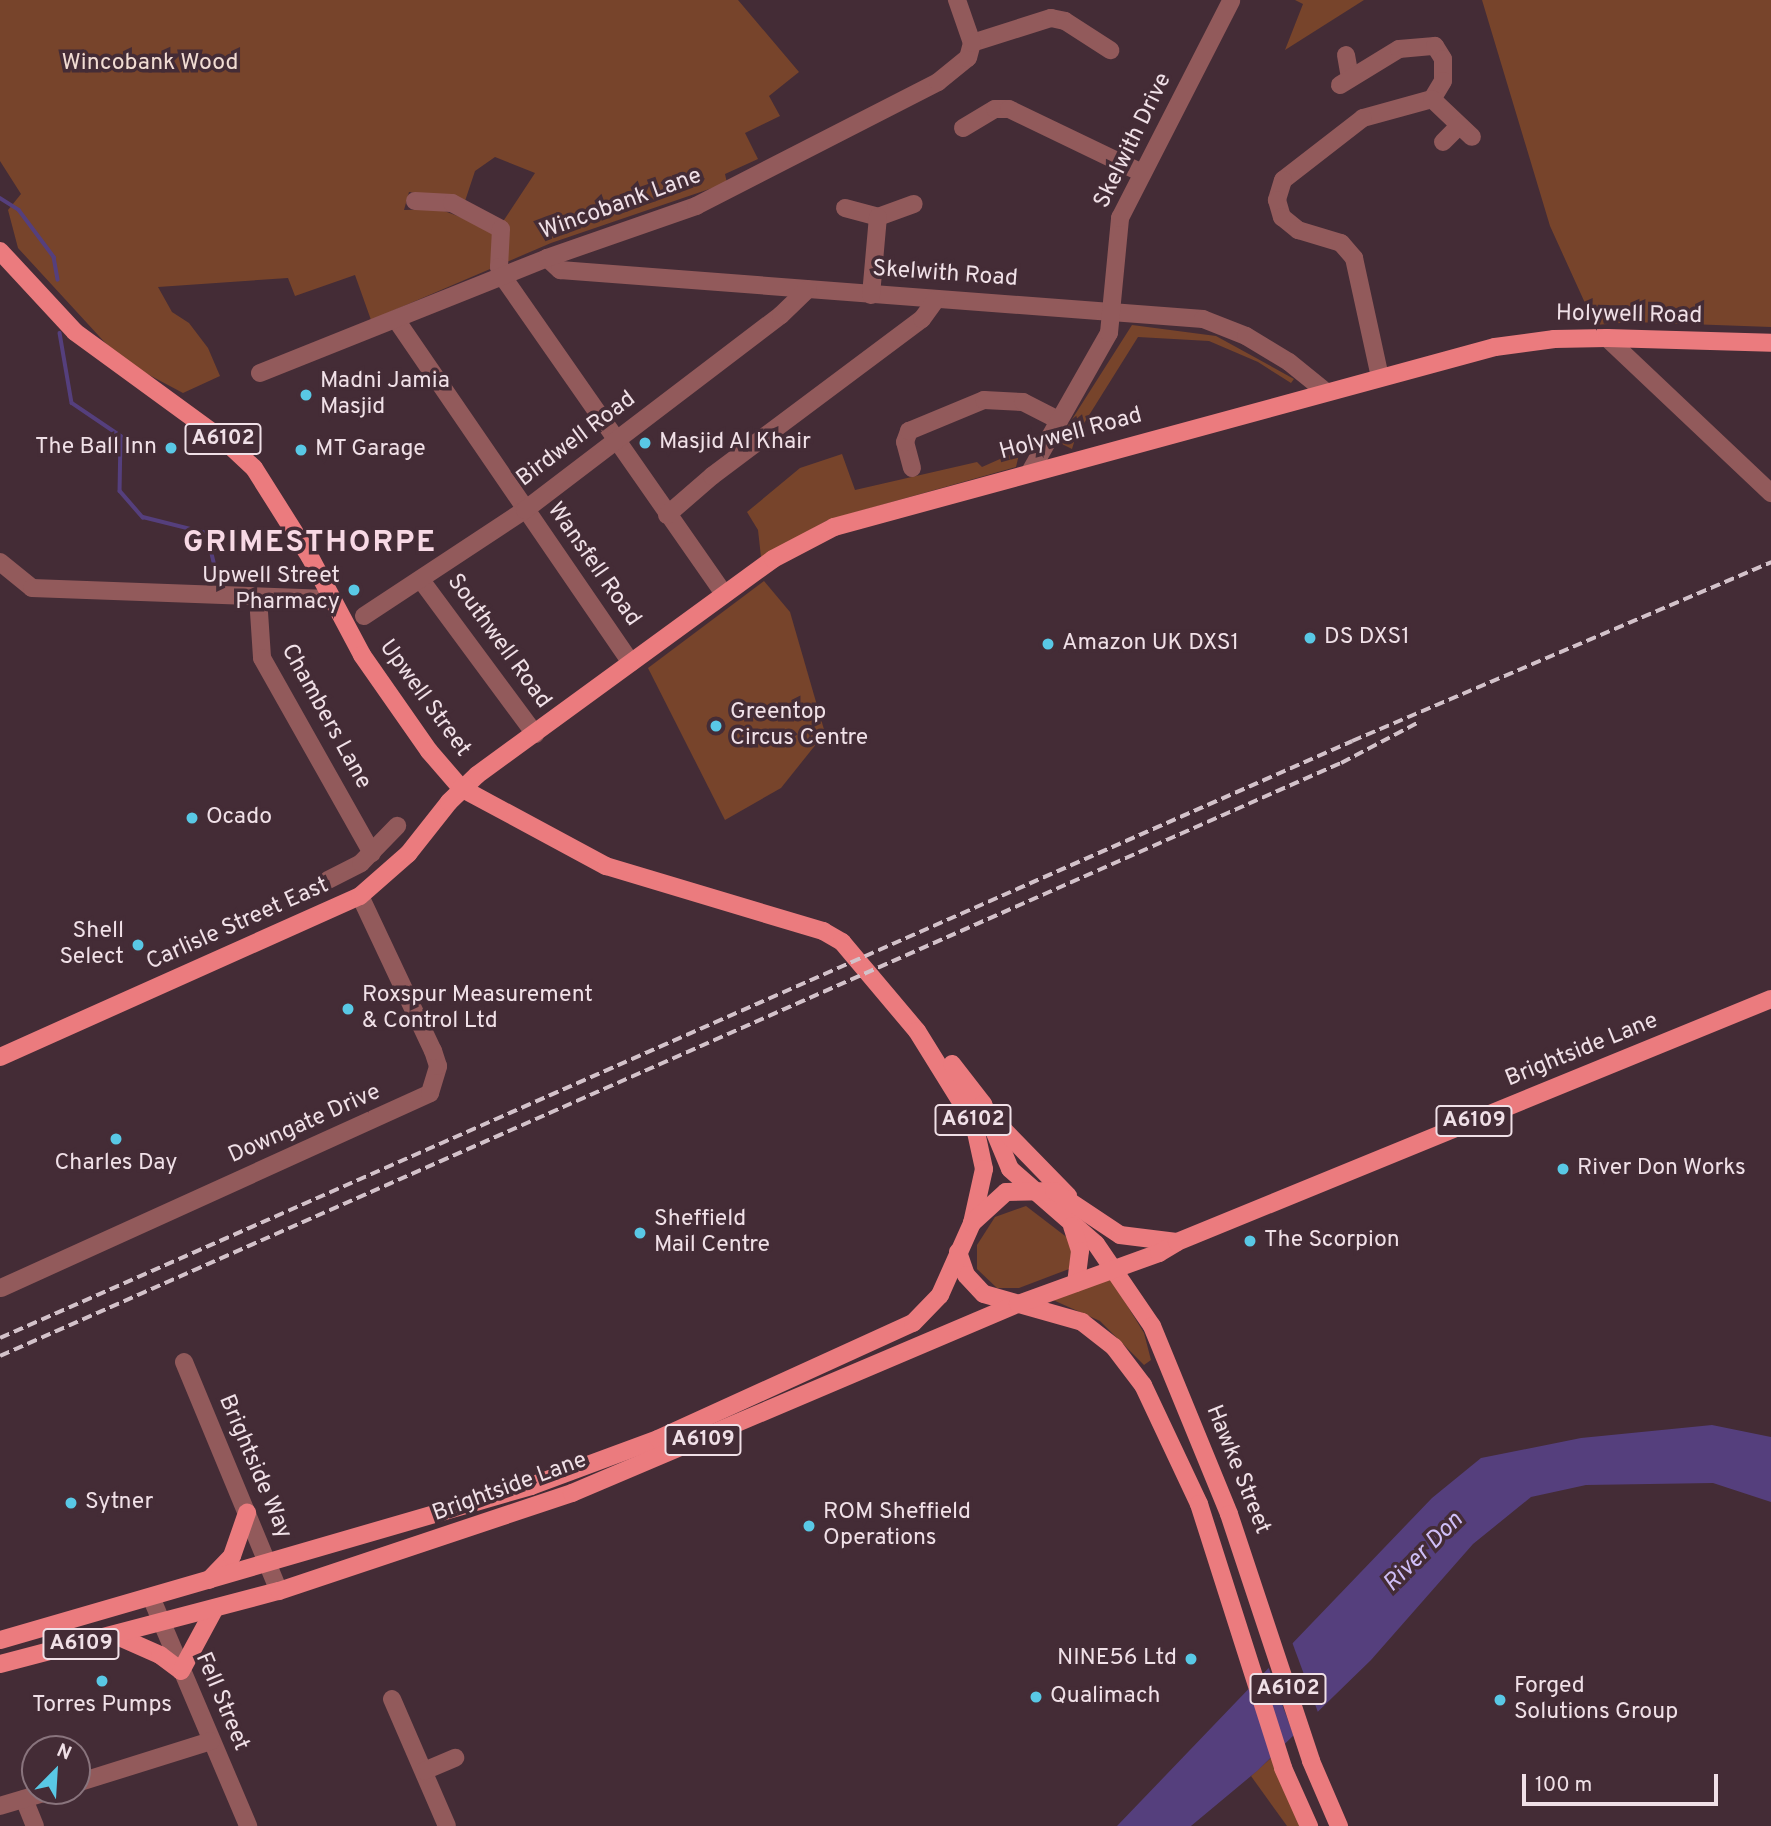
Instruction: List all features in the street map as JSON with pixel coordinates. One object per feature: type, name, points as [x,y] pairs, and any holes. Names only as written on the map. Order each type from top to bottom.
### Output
[{"type":"main road","name":"Upwell Street","points":[[0,251],[75,332],[219,437],[254,468],[299,538],[362,655],[429,751],[461,788],[606,866],[832,935],[917,1031],[954,1066],[983,1104],[1010,1169],[1028,1188]]},
{"type":"main road","name":"Holywell Road","points":[[461,788],[724,594],[800,542],[834,527],[1325,391],[1495,347],[1554,339],[1607,338],[1771,343]]},
{"type":"main road","name":"Carlisle Street East","points":[[0,1057],[360,896],[408,854],[461,788]]},
{"type":"main road","name":"Brightside Lane","points":[[1076,1283],[1116,1269],[1771,999]]},
{"type":"main road","name":"Upwell Street","points":[[917,1031],[974,1123],[984,1165],[972,1223]]},
{"type":"main road","points":[[983,1104],[1004,1133],[1046,1169],[1072,1201]]},
{"type":"main road","name":"Brightside Lane","points":[[1028,1188],[1054,1191],[1120,1235],[1177,1242]]},
{"type":"main road","points":[[1028,1188],[1071,1223],[1080,1251],[1076,1283],[1018,1304],[980,1290],[960,1264],[958,1252],[972,1223],[998,1195],[1028,1188]]},
{"type":"main road","name":"Hawke Street","points":[[1071,1223],[1116,1269],[1152,1326],[1229,1514],[1311,1761],[1339,1826]]},
{"type":"main road","name":"Brightside Lane","points":[[0,1640],[531,1486],[658,1439],[922,1317],[940,1294],[958,1252]]},
{"type":"main road","name":"Brightside Lane","points":[[0,1664],[117,1636],[279,1591],[584,1488],[1018,1304]]},
{"type":"main road","name":"A6102","points":[[1018,1304],[1064,1314],[1090,1327],[1122,1355],[1143,1385],[1199,1504],[1283,1768],[1309,1826]]},
{"type":"main road","points":[[207,1582],[232,1556],[247,1513]]},
{"type":"main road","points":[[117,1636],[152,1651],[181,1671],[214,1610]]},
{"type":"street","points":[[957,0],[972,43],[1058,18],[1110,50]]},
{"type":"street","name":"Skelwith Drive","points":[[1030,472],[1109,333],[1121,219],[1231,1]]},
{"type":"street","name":"Wincobank Lane","points":[[260,373],[397,321],[547,258],[696,206],[764,174],[957,71],[968,58],[972,43]]},
{"type":"street","points":[[1346,55],[1345,81],[1399,49],[1435,46],[1443,59],[1443,81],[1432,99],[1363,118],[1283,180],[1277,200],[1282,217],[1298,230],[1342,243],[1354,258],[1380,377]]},
{"type":"street","points":[[1432,99],[1466,132],[1443,142]]},
{"type":"street","points":[[963,128],[995,109],[1009,109],[1142,173]]},
{"type":"street","points":[[415,201],[452,204],[501,229],[499,267],[503,276],[615,442],[724,594]]},
{"type":"street","points":[[845,208],[878,217],[914,204]]},
{"type":"street","points":[[871,295],[878,217]]},
{"type":"street","name":"Skelwith Road","points":[[547,258],[560,270],[936,300],[1112,310],[1218,323],[1289,362],[1325,391]]},
{"type":"street","name":"Birdwell Road","points":[[364,616],[524,510],[615,442],[808,289]]},
{"type":"street","points":[[667,515],[712,476],[922,319],[936,300]]},
{"type":"street","name":"Wansfell Road","points":[[397,321],[631,663]]},
{"type":"street","points":[[1607,338],[1771,493]]},
{"type":"street","points":[[912,468],[905,442],[909,431],[984,401],[1023,402],[1058,420]]},
{"type":"street","points":[[0,562],[32,588],[330,600]]},
{"type":"street","name":"Southwell Road","points":[[421,580],[535,734]]},
{"type":"street","name":"Chambers Lane","points":[[258,597],[262,658],[372,853]]},
{"type":"street","points":[[328,880],[372,853],[397,826]]},
{"type":"street","name":"Downgate Drive","points":[[1,1288],[430,1093],[438,1066],[433,1051],[360,896]]},
{"type":"street","name":"Brightside Way","points":[[184,1362],[279,1591]]},
{"type":"street","name":"Fell Street","points":[[151,1597],[248,1826]]},
{"type":"street","points":[[392,1699],[447,1826]]},
{"type":"street","points":[[91,1779],[211,1741]]},
{"type":"street","points":[[424,1770],[455,1758]]},
{"type":"street","points":[[0,1806],[21,1800]]},
{"type":"street","points":[[26,1805],[35,1826]]},
{"type":"green space","name":"Wincobank Wood","points":[[0,0],[738,0],[799,72],[769,96],[780,116],[745,133],[758,159],[725,174],[727,183],[551,243],[371,320],[355,275],[295,296],[288,278],[158,287],[172,312],[189,323],[208,348],[220,376],[183,393],[121,360],[18,248],[8,210],[21,194],[0,161]],"holes":[[[495,157],[535,173],[502,223],[484,226],[439,209],[404,210],[409,192],[465,201],[475,171]]]},
{"type":"green space","points":[[1295,0],[1364,0],[1285,50],[1303,4]]},
{"type":"green space","points":[[1482,0],[1771,0],[1771,327],[1633,322],[1595,325],[1550,226]]},
{"type":"green space","points":[[1132,325],[1216,336],[1294,379],[1291,383],[1258,362],[1209,341],[1138,337],[1076,436],[1072,449],[1062,444],[1062,435]]},
{"type":"green space","points":[[1020,450],[1016,467],[828,520],[761,557],[758,530],[747,512],[800,468],[842,454],[855,490],[977,462],[982,467]]},
{"type":"green space","points":[[764,581],[790,612],[825,733],[781,788],[725,820],[648,668]]},
{"type":"green space","points":[[1026,1206],[1073,1242],[1069,1269],[1019,1288],[997,1288],[977,1269],[977,1245],[995,1217]]},
{"type":"green space","points":[[1111,1279],[1144,1333],[1151,1360],[1144,1365],[1100,1321],[1053,1300]]},
{"type":"green space","points":[[1272,1757],[1301,1826],[1287,1826],[1251,1776]]},
{"type":"water","name":"River Don","points":[[1712,1425],[1771,1437],[1771,1502],[1713,1483],[1586,1485],[1531,1497],[1473,1544],[1371,1660],[1257,1771],[1191,1826],[1117,1826],[1432,1498],[1481,1458],[1581,1438]]},
{"type":"pier","points":[[1292,1642],[1319,1715],[1295,1739],[1268,1666]]},
{"type":"waterway","points":[[0,198],[19,210],[54,257],[58,280]]},
{"type":"waterway","points":[[60,333],[72,403],[121,436],[120,491],[143,517],[207,533],[219,583]]},
{"type":"railway","points":[[0,1338],[1352,741],[1771,562]]},
{"type":"railway","points":[[0,1356],[1341,763],[1419,722]]},
{"type":"place","name":"Madni Jamia Masjid","points":[[306,395]]},
{"type":"place","name":"Masjid Al Khair","points":[[645,443]]},
{"type":"place","name":"The Ball Inn","points":[[171,448]]},
{"type":"place","name":"MT Garage","points":[[301,450]]},
{"type":"place","name":"Upwell Street Pharmacy","points":[[354,590]]},
{"type":"place","name":"DS DXS1","points":[[1310,638]]},
{"type":"place","name":"Amazon UK DXS1","points":[[1048,644]]},
{"type":"place","name":"Greentop Circus Centre","points":[[716,726]]},
{"type":"place","name":"Ocado","points":[[192,818]]},
{"type":"place","name":"Shell Select","points":[[138,945]]},
{"type":"place","name":"Roxspur Measurement & Control Ltd","points":[[348,1009]]},
{"type":"place","name":"Charles Day","points":[[116,1139]]},
{"type":"place","name":"River Don Works","points":[[1563,1169]]},
{"type":"place","name":"Sheffield Mail Centre","points":[[640,1233]]},
{"type":"place","name":"The Scorpion","points":[[1250,1241]]},
{"type":"place","name":"Sytner","points":[[71,1503]]},
{"type":"place","name":"ROM Sheffield Operations","points":[[809,1526]]},
{"type":"place","name":"NINE56 Ltd","points":[[1191,1659]]},
{"type":"place","name":"Torres Pumps","points":[[102,1681]]},
{"type":"place","name":"Qualimach","points":[[1036,1697]]},
{"type":"place","name":"Forged Solutions Group","points":[[1500,1700]]},
{"type":"district","name":"GRIMESTHORPE","points":[[310,544]]}]
